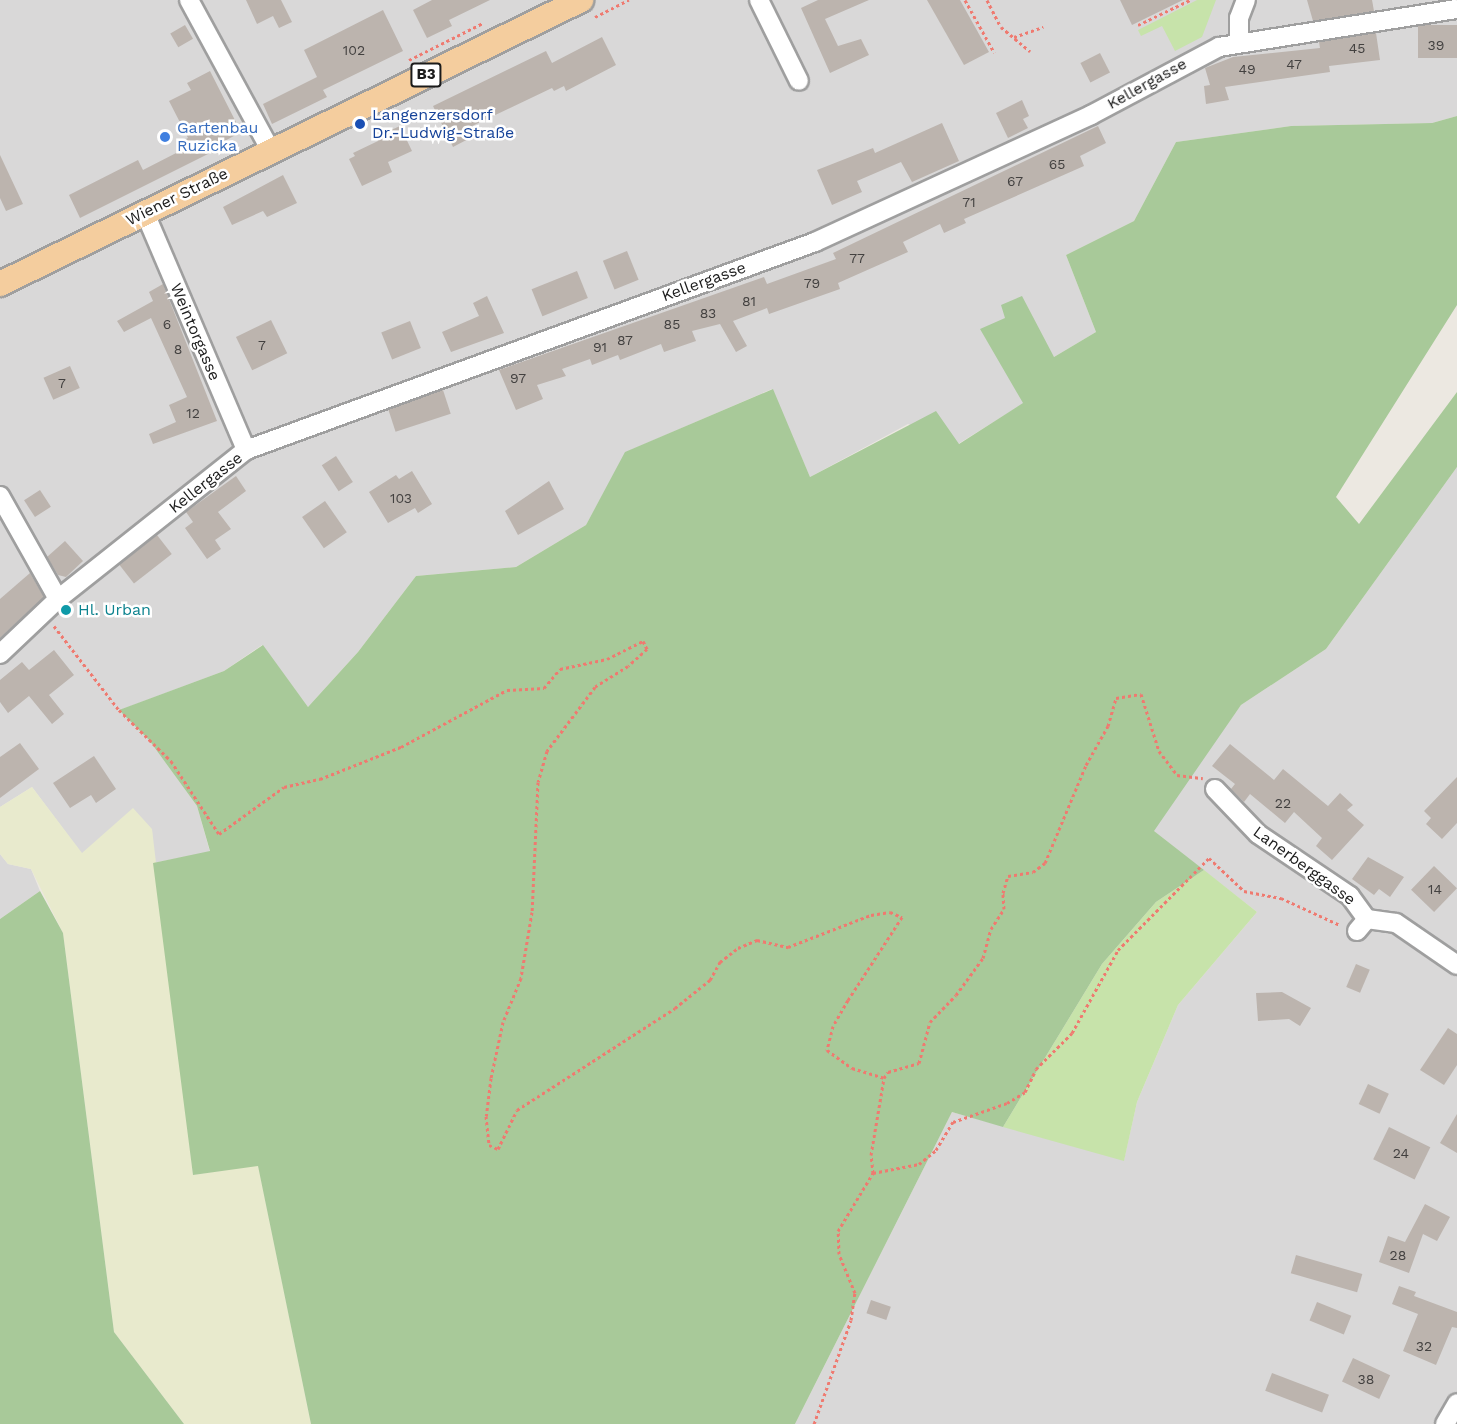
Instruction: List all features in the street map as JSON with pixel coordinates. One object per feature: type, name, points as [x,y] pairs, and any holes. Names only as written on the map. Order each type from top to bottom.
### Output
[{"type":"main road","name":"Wiener Straße","points":[[0,284],[582,0]]},
{"type":"street","points":[[189,0],[271,151]]},
{"type":"street","points":[[759,0],[799,81]]},
{"type":"street","points":[[1239,43],[1239,18],[1246,0]]},
{"type":"street","name":"Kellergasse","points":[[0,654],[58,599],[246,450],[815,242],[1091,114],[1199,56],[1239,43],[1457,9]]},
{"type":"street","name":"Weintorgasse","points":[[144,213],[246,450]]},
{"type":"street","points":[[0,496],[58,599]]},
{"type":"street","name":"Lanerberggasse","points":[[1215,789],[1258,834],[1350,896],[1361,925],[1396,923],[1457,964]]},
{"type":"street","points":[[1444,1424],[1457,1403]]},
{"type":"path","points":[[965,0],[993,52]]},
{"type":"path","points":[[987,0],[1001,27],[1030,51]]},
{"type":"path","points":[[1138,25],[1152,16],[1190,0]]},
{"type":"path","points":[[1014,37],[1043,27]]},
{"type":"path","points":[[44,613],[119,710],[171,761],[219,834],[284,787],[320,779],[401,747],[507,690],[544,688],[560,669],[607,659],[643,641],[647,649],[628,666],[595,687],[547,751],[538,782],[532,912],[521,978],[503,1022],[491,1078],[486,1116],[489,1145],[498,1149],[518,1110],[675,1008],[710,980],[720,962],[738,948],[757,940],[788,947],[871,915],[890,912],[902,917],[833,1026],[827,1050],[852,1068],[884,1078]]},
{"type":"path","points":[[814,1424],[851,1320],[855,1293],[844,1267],[838,1231],[873,1173],[871,1155],[884,1078],[888,1071],[919,1063],[930,1022],[956,995],[983,958],[991,929],[1004,909],[1003,893],[1008,876],[1033,872],[1045,863],[1086,765],[1108,726],[1116,698],[1141,694],[1159,751],[1177,776],[1204,778],[1215,789]]},
{"type":"path","points":[[873,1173],[919,1164],[936,1150],[953,1122],[1007,1103],[1025,1092],[1036,1069],[1072,1033],[1118,950],[1209,858],[1244,891],[1281,898],[1337,924],[1361,925]]},
{"type":"shaded area","points":[[0,0],[1457,0],[1457,116],[1432,123],[1291,126],[1176,142],[1134,221],[1066,255],[1096,332],[1054,357],[1006,318],[1024,403],[958,444],[908,424],[810,477],[772,389],[626,452],[586,525],[516,567],[416,576],[358,652],[308,707],[262,645],[224,671],[120,710],[149,740],[197,806],[210,852],[153,863],[152,829],[82,854],[32,787],[0,807]]},
{"type":"shaded area","points":[[1457,467],[1457,1424],[795,1424],[952,1112],[1124,1160],[1137,1102],[1178,1005],[1257,912],[1151,829],[1241,705],[1326,649]]},
{"type":"shaded area","points":[[0,854],[8,864],[31,869],[40,891],[0,919]]},
{"type":"green space","points":[[1197,0],[1216,0],[1202,37],[1175,51],[1162,26],[1141,36],[1138,30]]},
{"type":"green space","points":[[1457,116],[1457,305],[1336,497],[1359,524],[1457,392],[1457,467],[1326,649],[1241,705],[1154,831],[1204,870],[1156,902],[1102,964],[1003,1127],[952,1112],[795,1424],[311,1424],[258,1166],[193,1175],[153,863],[210,851],[197,806],[149,740],[119,710],[224,671],[263,645],[308,707],[358,652],[416,576],[516,567],[586,525],[625,452],[773,389],[810,477],[936,411],[959,444],[1023,403],[980,329],[1005,318],[1001,305],[1022,296],[1054,357],[1096,332],[1066,255],[1134,221],[1176,142],[1291,126],[1432,123]]},
{"type":"green space","points":[[32,787],[82,853],[133,808],[152,829],[193,1175],[258,1165],[311,1424],[184,1424],[114,1332],[63,933],[31,869],[8,864],[0,854],[0,807]]},
{"type":"green space","points":[[1204,870],[1257,912],[1178,1005],[1137,1102],[1124,1161],[1003,1127],[1102,964],[1156,902]]},
{"type":"green space","points":[[40,891],[63,933],[114,1332],[184,1424],[0,1424],[0,919]]},
{"type":"building","points":[[246,0],[281,0],[292,22],[279,28],[273,16],[257,24]]},
{"type":"building","points":[[432,0],[490,0],[449,20],[452,26],[427,38],[413,10]]},
{"type":"building","points":[[818,0],[869,0],[825,19],[838,46],[861,39],[869,55],[830,73],[801,8]]},
{"type":"building","points":[[927,0],[960,0],[989,52],[964,65]]},
{"type":"building","points":[[1120,0],[1183,0],[1132,25]]},
{"type":"building","points":[[1307,0],[1372,0],[1374,11],[1313,21]]},
{"type":"building","points":[[383,10],[403,51],[323,90],[327,97],[272,124],[263,104],[317,77],[304,50]]},
{"type":"building","points":[[185,25],[193,39],[178,47],[170,34]]},
{"type":"building","points":[[1418,25],[1457,25],[1457,58],[1418,58]]},
{"type":"building","points":[[1376,33],[1380,60],[1329,66],[1330,72],[1225,87],[1229,100],[1206,104],[1204,86],[1210,85],[1205,68],[1233,57],[1320,48],[1319,42]]},
{"type":"building","points":[[602,37],[616,65],[566,91],[564,86],[554,91],[552,88],[470,127],[474,136],[453,147],[433,106],[546,51],[552,63]]},
{"type":"building","points":[[1100,53],[1110,73],[1090,83],[1080,63]]},
{"type":"building","points":[[210,71],[241,132],[212,148],[214,151],[80,218],[69,195],[138,160],[143,170],[182,150],[178,143],[188,138],[169,101],[191,90],[187,83]]},
{"type":"building","points":[[1022,100],[1029,116],[1023,119],[1028,128],[1008,138],[996,113]]},
{"type":"building","points":[[942,123],[959,161],[912,182],[901,162],[857,181],[862,192],[832,205],[817,170],[873,148],[875,153]]},
{"type":"building","points":[[400,126],[412,151],[388,162],[392,172],[362,186],[349,159],[355,156],[353,153],[378,141],[376,137]]},
{"type":"building","points":[[1098,126],[1106,143],[1080,156],[1084,166],[964,219],[966,223],[944,233],[940,224],[903,242],[908,252],[838,283],[840,289],[769,314],[767,308],[733,321],[747,346],[736,352],[720,324],[692,331],[696,341],[664,352],[661,344],[620,360],[618,355],[592,365],[590,359],[562,369],[566,376],[537,385],[543,399],[516,410],[499,370],[764,277],[767,284],[836,259],[833,253]]},
{"type":"building","points":[[0,155],[23,204],[6,211],[0,198]]},
{"type":"building","points":[[283,175],[297,203],[267,217],[263,211],[232,225],[223,207]]},
{"type":"building","points":[[627,251],[639,280],[615,289],[603,261]]},
{"type":"building","points":[[577,271],[588,298],[542,316],[532,289]]},
{"type":"building","points":[[163,284],[217,421],[153,444],[149,434],[176,422],[169,405],[187,397],[151,318],[124,332],[117,321],[153,301],[149,292]]},
{"type":"building","points":[[487,296],[504,333],[451,352],[442,332],[479,316],[473,303]]},
{"type":"building","points":[[271,320],[287,353],[252,370],[236,337]]},
{"type":"building","points":[[410,321],[421,348],[392,360],[381,333]]},
{"type":"building","points":[[70,366],[80,388],[53,400],[44,378]]},
{"type":"building","points":[[443,390],[451,414],[396,432],[388,408]]},
{"type":"building","points":[[336,456],[353,482],[339,491],[322,465]]},
{"type":"building","points":[[412,471],[432,504],[418,513],[415,508],[388,523],[369,492],[396,475],[399,479]]},
{"type":"building","points":[[236,476],[246,491],[218,512],[231,529],[215,540],[221,549],[207,559],[185,528],[193,522],[186,512]]},
{"type":"building","points":[[549,481],[564,509],[518,535],[505,511]]},
{"type":"building","points":[[40,490],[51,507],[35,517],[24,500]]},
{"type":"building","points":[[325,501],[347,532],[324,548],[302,517]]},
{"type":"building","points":[[157,535],[172,554],[134,583],[119,565]]},
{"type":"building","points":[[65,541],[83,561],[66,577],[58,575],[47,557]]},
{"type":"building","points":[[30,573],[44,597],[0,638],[0,599]]},
{"type":"building","points":[[54,650],[74,675],[49,695],[64,714],[52,724],[29,696],[8,713],[0,702],[0,680],[22,662],[29,670]]},
{"type":"building","points":[[20,743],[39,769],[0,798],[0,757]]},
{"type":"building","points":[[1230,744],[1274,780],[1283,769],[1328,806],[1340,793],[1353,805],[1347,810],[1364,825],[1332,860],[1316,846],[1322,838],[1294,812],[1285,823],[1250,794],[1244,802],[1231,789],[1235,784],[1212,766]]},
{"type":"building","points":[[94,756],[116,789],[96,803],[91,795],[70,808],[53,783]]},
{"type":"building","points":[[1457,777],[1457,823],[1442,839],[1426,824],[1431,818],[1424,811]]},
{"type":"building","points":[[1368,857],[1404,877],[1390,897],[1379,889],[1374,895],[1352,879]]},
{"type":"building","points":[[1434,866],[1457,888],[1434,912],[1411,890]]},
{"type":"building","points":[[1356,964],[1370,970],[1360,993],[1346,987]]},
{"type":"building","points":[[1282,992],[1311,1008],[1300,1026],[1289,1019],[1258,1021],[1256,993]]},
{"type":"building","points":[[1448,1028],[1457,1034],[1457,1065],[1444,1085],[1420,1070]]},
{"type":"building","points":[[1368,1084],[1389,1094],[1380,1114],[1359,1104]]},
{"type":"building","points":[[1457,1114],[1457,1153],[1440,1143]]},
{"type":"building","points":[[1389,1127],[1430,1147],[1415,1180],[1373,1159]]},
{"type":"building","points":[[1425,1204],[1450,1217],[1437,1241],[1423,1234],[1409,1273],[1379,1262],[1388,1236],[1405,1242]]},
{"type":"building","points":[[1296,1255],[1362,1274],[1357,1292],[1291,1273]]},
{"type":"building","points":[[1399,1286],[1416,1292],[1414,1296],[1457,1312],[1457,1328],[1452,1327],[1436,1365],[1403,1351],[1418,1314],[1392,1304]]},
{"type":"building","points":[[871,1300],[891,1307],[886,1320],[866,1313]]},
{"type":"building","points":[[1317,1302],[1351,1316],[1344,1334],[1310,1321]]},
{"type":"building","points":[[1353,1358],[1390,1375],[1379,1399],[1342,1382]]},
{"type":"building","points":[[1272,1373],[1329,1395],[1322,1413],[1265,1391]]},
{"type":"place","name":"Langenzersdorf Dr.-Ludwig-Straße","points":[[360,124]]},
{"type":"place","name":"Gartenbau Ruzicka","points":[[165,137]]},
{"type":"place","name":"Hl. Urban","points":[[66,610]]}]
